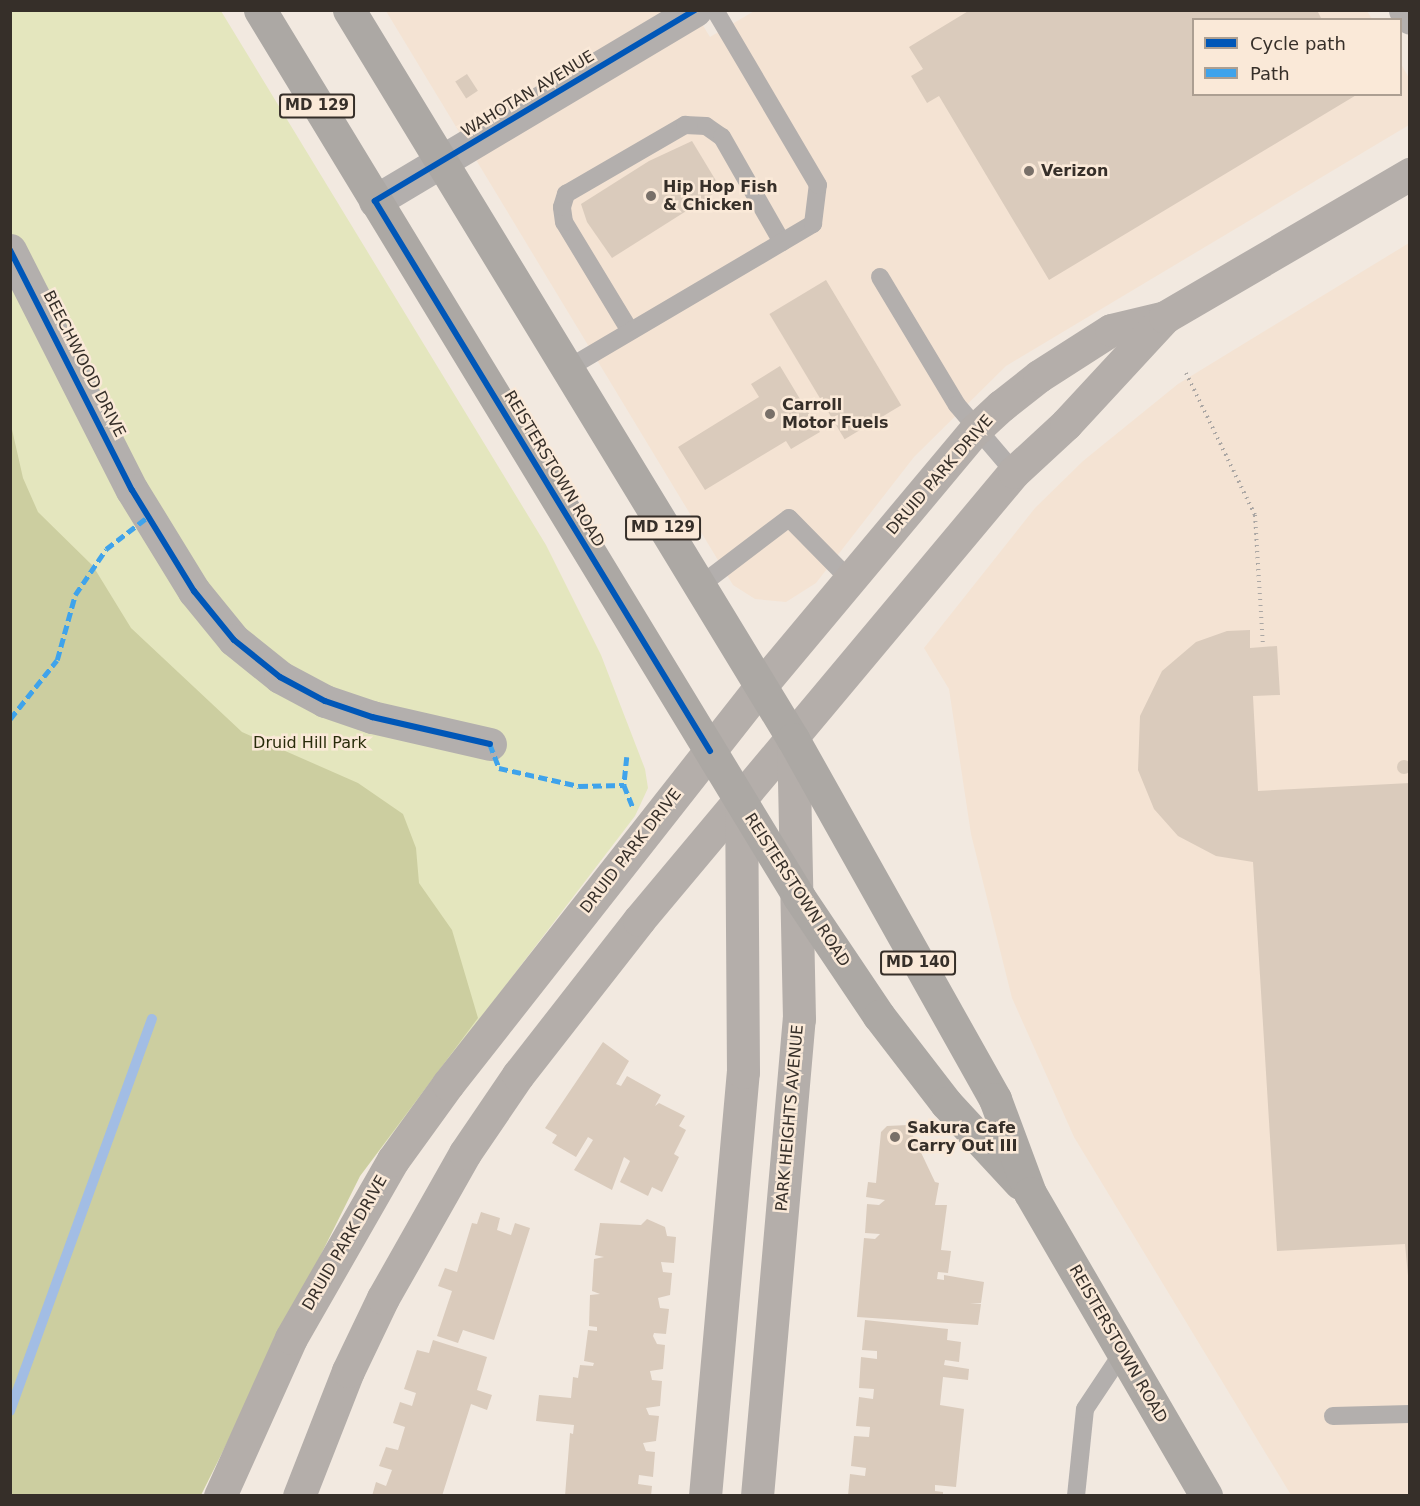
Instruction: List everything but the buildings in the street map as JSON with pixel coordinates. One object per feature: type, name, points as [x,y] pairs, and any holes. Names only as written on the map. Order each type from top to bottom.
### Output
[{"type":"main road","name":"REISTERSTOWN ROAD","points":[[260,10],[799,897],[879,1016],[946,1103],[1030,1193]]},
{"type":"main road","name":"REISTERSTOWN ROAD","points":[[349,10],[565,370],[793,739],[995,1099],[1030,1193],[1206,1496]]},
{"type":"main road","name":"DRUID PARK DRIVE","points":[[220,1496],[291,1338],[393,1160],[448,1084],[760,687],[976,429],[1039,376],[1111,330],[1165,317],[1410,174]]},
{"type":"main road","name":"DRUID PARK DRIVE","points":[[299,1496],[348,1371],[383,1298],[465,1153],[518,1075],[624,938],[741,802],[1014,472],[1066,424],[1165,317]]},
{"type":"main road","name":"PARK HEIGHTS AVENUE","points":[[757,1496],[799,1024],[799,897],[793,739]]},
{"type":"main road","points":[[705,1496],[743,1072],[741,802]]},
{"type":"street","name":"WAHOTAN AVENUE","points":[[375,201],[695,10]]},
{"type":"street","points":[[1405,10],[1410,18]]},
{"type":"street","name":"BEECHWOOD DRIVE","points":[[10,250],[132,490],[201,599],[234,640],[280,677],[325,701],[372,717],[490,744]]},
{"type":"lane","points":[[565,370],[813,224],[818,185],[715,10]]},
{"type":"lane","points":[[630,331],[564,222],[562,207],[566,194],[685,125],[706,126],[722,137],[782,242]]},
{"type":"lane","points":[[880,277],[955,401],[1014,472]]},
{"type":"lane","points":[[699,586],[789,518],[850,580]]},
{"type":"lane","points":[[1076,1496],[1085,1409],[1123,1353]]},
{"type":"lane","points":[[1334,1416],[1410,1414]]},
{"type":"path","points":[[1185,372],[1255,515],[1263,647]]},
{"type":"shaded area","points":[[756,10],[1367,11],[1371,18],[1192,18],[1192,96],[1402,96],[1402,66],[1409,78],[1409,125],[1006,366],[914,457],[816,583],[786,602],[755,599],[733,585],[386,11],[694,11],[710,37]]},
{"type":"shaded area","points":[[1409,243],[1409,1495],[1291,1495],[1074,1137],[1012,998],[971,834],[949,689],[924,648],[1035,508],[1083,461],[1178,384]]},
{"type":"green space","name":"Druid Hill Park","points":[[10,11],[221,11],[546,545],[601,655],[645,769],[648,788],[635,816],[360,1176],[201,1495],[11,1495]]},
{"type":"green space","points":[[11,425],[23,478],[38,512],[93,566],[131,628],[242,732],[358,783],[403,814],[416,848],[419,883],[452,930],[478,1018],[360,1176],[201,1495],[11,1496]]},
{"type":"waterway","points":[[10,1411],[152,1019]]},
{"type":"marked path","points":[[10,719],[57,660],[75,595],[106,549],[149,516]]},
{"type":"marked path","points":[[490,744],[499,768],[579,786],[624,785]]},
{"type":"marked path","points":[[627,757],[624,785],[633,807]]},
{"type":"cycle path","points":[[695,10],[375,201],[710,751]]},
{"type":"cycle path","points":[[10,250],[132,490],[194,591],[234,640],[280,677],[325,701],[372,717],[490,744]]},
{"type":"place","name":"Verizon","points":[[1029,171]]},
{"type":"place","name":"Hip Hop Fish & Chicken","points":[[651,196]]},
{"type":"place","name":"Carroll Motor Fuels","points":[[770,414]]},
{"type":"place","name":"Sakura Cafe Carry Out III","points":[[895,1137]]}]
